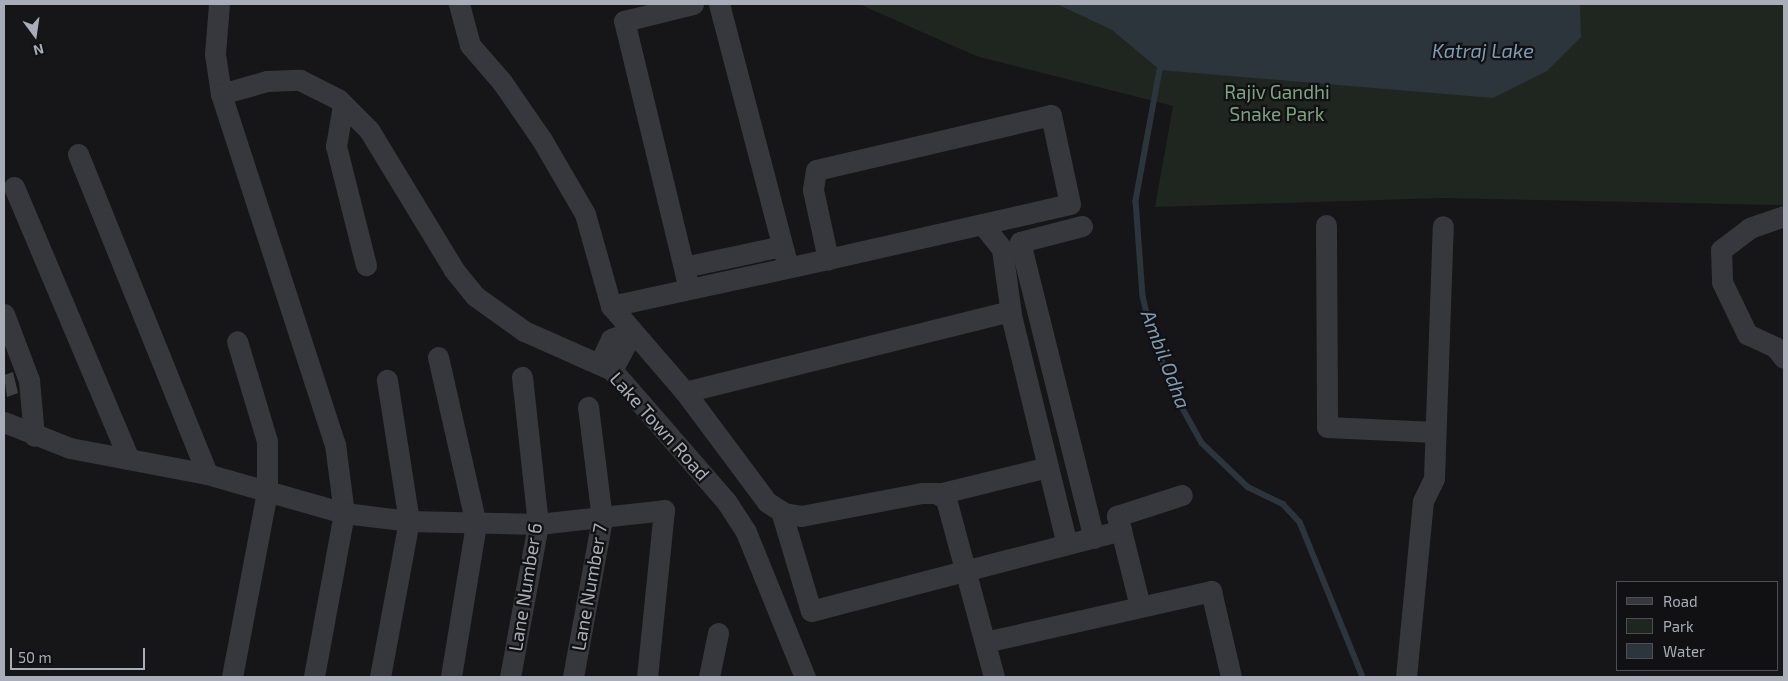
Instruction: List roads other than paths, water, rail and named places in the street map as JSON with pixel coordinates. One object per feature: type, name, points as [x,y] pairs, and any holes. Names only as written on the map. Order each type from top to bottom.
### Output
[{"type":"street","points":[[219,4],[215,54],[221,94],[234,142],[325,406],[335,444],[344,513],[314,677]]},
{"type":"street","points":[[460,4],[470,46],[502,82],[542,140],[585,214],[611,306],[624,330],[686,392],[749,482],[781,511],[801,516],[922,493],[938,494],[1048,467]]},
{"type":"street","points":[[689,289],[624,21],[693,4]]},
{"type":"street","points":[[719,4],[788,268]]},
{"type":"street","name":"Lake Town Road","points":[[221,94],[267,81],[300,80],[343,105],[369,130],[454,270],[475,296],[524,330],[606,367],[726,501],[746,532],[805,677]]},
{"type":"street","points":[[343,105],[336,146],[366,265]]},
{"type":"street","points":[[611,306],[788,268],[828,259],[1070,204],[1051,115],[816,170],[814,190],[828,259]]},
{"type":"street","points":[[78,154],[207,474]]},
{"type":"street","points":[[14,187],[128,457]]},
{"type":"street","points":[[1784,216],[1750,228],[1721,250],[1722,282],[1747,334],[1775,347],[1784,358]]},
{"type":"street","points":[[982,224],[1002,249],[1011,314],[1067,544]]},
{"type":"street","points":[[1326,225],[1327,427],[1435,432]]},
{"type":"street","points":[[1082,226],[1020,242],[1094,538]]},
{"type":"street","points":[[1406,677],[1423,501],[1434,478],[1443,226]]},
{"type":"street","points":[[684,267],[782,246]]},
{"type":"street","points":[[686,392],[1010,311],[1011,314]]},
{"type":"street","points":[[4,314],[29,380],[34,436]]},
{"type":"street","points":[[606,367],[626,344],[624,330]]},
{"type":"street","points":[[232,677],[267,491],[267,441],[237,340]]},
{"type":"street","points":[[438,357],[476,524],[450,677]]},
{"type":"street","name":"Lane Number 6","points":[[510,677],[538,524],[522,377]]},
{"type":"street","points":[[380,677],[409,521],[387,380]]},
{"type":"street","name":"Lane Number 7","points":[[573,677],[602,519],[588,407]]},
{"type":"street","points":[[4,422],[34,436],[70,448],[128,457],[207,474],[344,513],[409,521],[538,524],[602,519],[664,510],[647,677]]},
{"type":"street","points":[[938,494],[946,499],[952,512],[994,677]]},
{"type":"street","points":[[1140,606],[1116,516],[1182,495]]},
{"type":"street","points":[[781,511],[811,610],[1121,530]]},
{"type":"street","points":[[985,642],[1211,591],[1231,677]]},
{"type":"street","points":[[709,677],[718,633]]},
{"type":"water","name":"Katraj Lake","points":[[1057,4],[1580,4],[1581,37],[1547,71],[1493,98],[1160,70],[1112,30]]},
{"type":"waterway","name":"Ambil Odha","points":[[1160,70],[1136,201],[1143,296],[1152,335],[1177,398],[1202,443],[1248,487],[1283,504],[1300,522],[1363,677]]},
{"type":"park label","name":"Rajiv Gandhi Snake Park","points":[[1277,103]]}]
